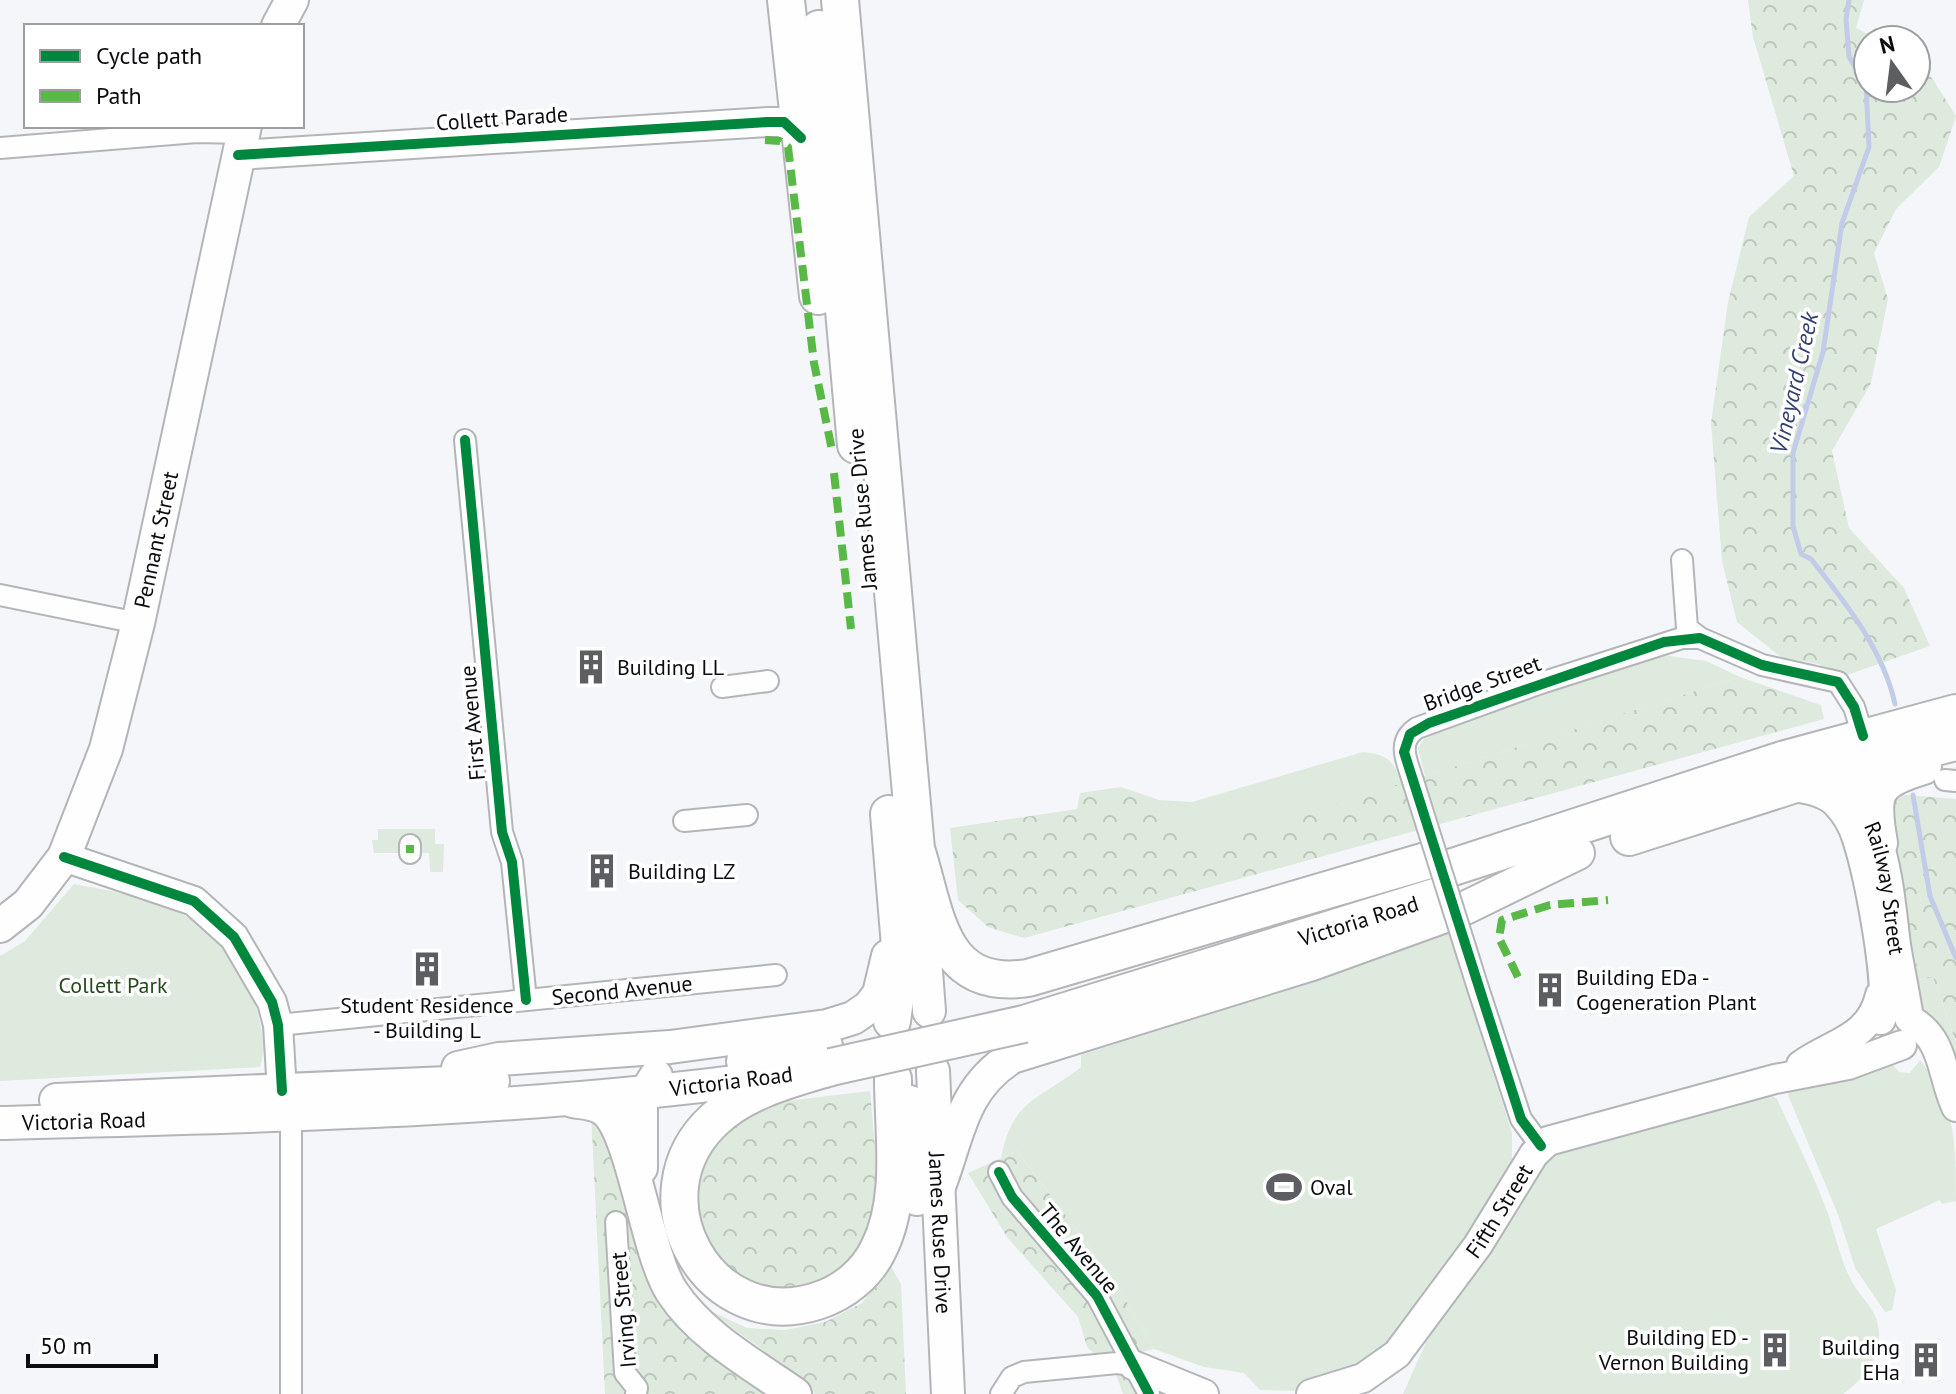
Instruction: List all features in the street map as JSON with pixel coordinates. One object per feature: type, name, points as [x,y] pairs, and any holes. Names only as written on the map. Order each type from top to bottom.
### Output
[{"type":"highway","points":[[786,0],[825,367],[849,450],[857,459]]},
{"type":"highway","name":"James Ruse Drive","points":[[816,0],[901,958],[909,1017]]},
{"type":"highway","name":"James Ruse Drive","points":[[840,0],[916,849]]},
{"type":"highway","name":"Victoria Road","points":[[828,1057],[1020,1014],[1446,883],[1578,853],[1786,773],[1858,737],[1956,713]]},
{"type":"highway","name":"Victoria Road","points":[[1446,883],[1551,823],[1596,822],[1786,773],[1831,787],[1956,742]]},
{"type":"highway","points":[[1879,843],[1876,810],[1884,781],[1952,773]]},
{"type":"highway","points":[[916,849],[947,946],[966,969],[984,978],[1006,981],[1446,883]]},
{"type":"highway","points":[[828,1057],[738,1102],[695,1139],[682,1171],[678,1207],[687,1243],[706,1273],[735,1293],[766,1307],[798,1307],[835,1296],[860,1276],[879,1249],[893,1190],[912,1076]]},
{"type":"main road","points":[[279,24],[292,0]]},
{"type":"main road","name":"Pennant Street","points":[[0,925],[28,904],[64,857],[106,749],[138,623],[242,138]]},
{"type":"main road","name":"James Ruse Drive","points":[[909,1017],[916,849]]},
{"type":"main road","points":[[938,1189],[958,1139],[961,1114],[969,1098],[994,1069],[1012,1057],[1312,964],[1446,883]]},
{"type":"main road","points":[[373,1086],[499,1059],[670,1047],[785,1032],[853,1018],[879,994],[898,918]]},
{"type":"main road","name":"Victoria Road","points":[[0,1123],[286,1103],[373,1086],[669,1070],[828,1057]]},
{"type":"main road","name":"Victoria Road","points":[[0,1103],[563,1099],[643,1092],[828,1057]]},
{"type":"main road","points":[[630,1217],[643,1092],[653,1078],[669,1070]]},
{"type":"main road","name":"James Ruse Drive","points":[[912,1076],[938,1189],[948,1394]]},
{"type":"main road","name":"James Ruse Drive","points":[[912,1076],[929,1394]]},
{"type":"main road","points":[[563,1099],[601,1107],[609,1114],[628,1156],[630,1217],[659,1269],[689,1313],[707,1332],[795,1394]]},
{"type":"street","points":[[768,122],[789,114],[796,96]]},
{"type":"street","points":[[768,122],[784,122],[801,138]]},
{"type":"street","name":"Collett Parade","points":[[242,138],[768,122]]},
{"type":"street","points":[[0,148],[197,132],[242,138]]},
{"type":"street","name":"First Avenue","points":[[465,440],[502,832],[512,862],[526,1000]]},
{"type":"street","points":[[1682,560],[1687,628],[1700,638],[1762,665],[1838,682],[1850,699],[1858,737],[1835,756],[1831,787]]},
{"type":"street","points":[[0,595],[138,623]]},
{"type":"street","name":"Bridge Street","points":[[1541,1146],[1521,1119],[1478,988],[1413,781],[1404,747],[1407,737],[1417,728],[1664,642],[1700,638]]},
{"type":"street","points":[[722,687],[768,681]]},
{"type":"street","name":"Railway Street","points":[[1831,787],[1854,795],[1879,843],[1895,914],[1906,1032]]},
{"type":"street","name":"Railway Street","points":[[1831,787],[1857,839],[1874,916],[1884,1007],[1880,1022]]},
{"type":"street","points":[[684,821],[747,815]]},
{"type":"street","points":[[64,857],[169,890],[194,901],[217,918],[234,937],[263,981],[278,1025],[286,1103],[291,1394]]},
{"type":"street","name":"Second Avenue","points":[[278,1025],[776,975]]},
{"type":"street","points":[[1781,1076],[1858,1033],[1874,1013],[1882,983]]},
{"type":"street","points":[[1880,1022],[1893,1012],[1906,1032],[1923,1028],[1936,1043],[1952,1098]]},
{"type":"street","name":"Fifth Street","points":[[1781,1076],[1848,1049],[1880,1022]]},
{"type":"street","name":"Fifth Street","points":[[1311,1394],[1363,1378],[1397,1354],[1478,1245],[1541,1146],[1564,1134],[1781,1076],[1848,1065],[1906,1032]]},
{"type":"street","name":"The Avenue","points":[[999,1172],[1012,1197],[1097,1296],[1149,1394]]},
{"type":"street","name":"Irving Street","points":[[630,1217],[625,1373],[637,1388],[636,1394]]},
{"type":"street","points":[[1001,1394],[1012,1377],[1024,1372],[1117,1363],[1133,1365],[1204,1394]]},
{"type":"green space","points":[[1748,0],[1864,0],[1857,24],[1852,24],[1852,104],[1932,104],[1932,78],[1956,116],[1939,167],[1896,209],[1874,253],[1888,299],[1871,383],[1832,451],[1849,528],[1904,588],[1930,646],[1847,675],[1818,664],[1782,658],[1737,622],[1722,561],[1711,423],[1728,302],[1749,217],[1794,176],[1753,37]]},
{"type":"green space","points":[[1655,654],[1706,661],[1740,677],[1425,776],[1418,748],[1430,729]]},
{"type":"green space","points":[[1740,677],[1821,705],[1824,719],[1024,938],[988,927],[958,900],[950,828],[1077,809],[1080,793],[1121,787],[1208,844]]},
{"type":"green space","points":[[1363,752],[1389,760],[1402,784],[1208,845],[1121,787],[1159,800],[1192,802]]},
{"type":"green space","points":[[1893,794],[1956,799],[1956,1042],[1933,977],[1914,981],[1916,963],[1909,929],[1900,917],[1885,853],[1896,850],[1890,815]]},
{"type":"green space","points":[[378,829],[435,829],[435,844],[444,844],[443,872],[430,872],[429,853],[374,853],[372,840],[378,840]]},
{"type":"green space","name":"Collett Park","points":[[74,884],[134,896],[161,905],[186,916],[208,931],[228,951],[244,976],[256,1007],[263,1045],[260,1067],[0,1081],[0,956],[25,941]]},
{"type":"green space","points":[[1448,931],[1512,1133],[1512,1160],[1506,1176],[1509,1179],[1386,1355],[1299,1391],[1260,1390],[1244,1373],[1204,1367],[1154,1349],[1111,1275],[1017,1151],[1001,1158],[1006,1138],[1020,1112],[1081,1067],[1081,1055],[1304,985]]},
{"type":"green space","points":[[1933,977],[1956,1042],[1956,1082],[1920,1009],[1914,981]]},
{"type":"green space","points":[[1920,1060],[1941,1093],[1952,1126],[1956,1201],[1942,1204],[1940,1200],[1876,1229],[1896,1290],[1892,1310],[1885,1312],[1855,1268],[1839,1217],[1788,1095],[1790,1086],[1847,1078],[1892,1064],[1899,1072],[1910,1073]]},
{"type":"green space","points":[[870,1091],[880,1204],[870,1244],[850,1267],[804,1295],[735,1284],[694,1233],[694,1168],[712,1139],[769,1103]]},
{"type":"green space","points":[[1769,1093],[1777,1099],[1816,1183],[1847,1272],[1878,1324],[1878,1342],[1873,1360],[1851,1388],[1843,1394],[1403,1394],[1431,1331],[1550,1152]]},
{"type":"green space","points":[[591,1113],[600,1121],[631,1219],[770,1394],[605,1394]]},
{"type":"green space","points":[[1017,1151],[1111,1275],[1154,1349],[1123,1356],[1175,1394],[1123,1394],[1115,1372],[1087,1347],[1078,1317],[1007,1237],[968,1173]]},
{"type":"green space","points":[[890,1265],[901,1284],[906,1394],[815,1394],[759,1347],[702,1307],[747,1328],[785,1330],[825,1322],[862,1303]]},
{"type":"waterway","name":"Vineyard Creek","points":[[1849,0],[1846,19],[1849,57],[1866,85],[1869,147],[1842,223],[1823,352],[1793,453],[1793,526],[1801,554],[1811,559],[1824,575],[1872,645],[1882,664],[1895,704]]},
{"type":"waterway","name":"Vineyard Creek","points":[[1913,795],[1930,896],[1956,958]]},
{"type":"marked path","points":[[765,140],[780,141],[788,147],[814,363],[832,450]]},
{"type":"marked path","points":[[834,473],[851,629]]},
{"type":"marked path","points":[[410,845],[410,853]]},
{"type":"marked path","points":[[1518,977],[1499,938],[1502,920],[1550,905],[1608,900]]},
{"type":"cycle path","points":[[238,155],[768,122],[784,122],[801,138]]},
{"type":"cycle path","points":[[465,440],[502,832],[512,862],[526,1000]]},
{"type":"cycle path","points":[[1541,1146],[1521,1119],[1404,752],[1410,734],[1429,723],[1664,642],[1700,638],[1762,665],[1838,682],[1854,707],[1863,736]]},
{"type":"cycle path","points":[[64,857],[194,901],[234,937],[272,1002],[278,1025],[282,1091]]},
{"type":"cycle path","points":[[999,1172],[1012,1197],[1097,1296],[1149,1394]]},
{"type":"place","name":"Building LL","points":[[591,667]]},
{"type":"place","name":"Building LZ","points":[[602,871]]},
{"type":"place","name":"Student Residence - Building L","points":[[427,969]]},
{"type":"place","name":"Building EDa - Cogeneration Plant","points":[[1550,990]]},
{"type":"place","name":"Oval","points":[[1284,1187]]},
{"type":"place","name":"Building ED - Vernon Building","points":[[1775,1350]]},
{"type":"place","name":"Building EHa","points":[[1926,1360]]}]
